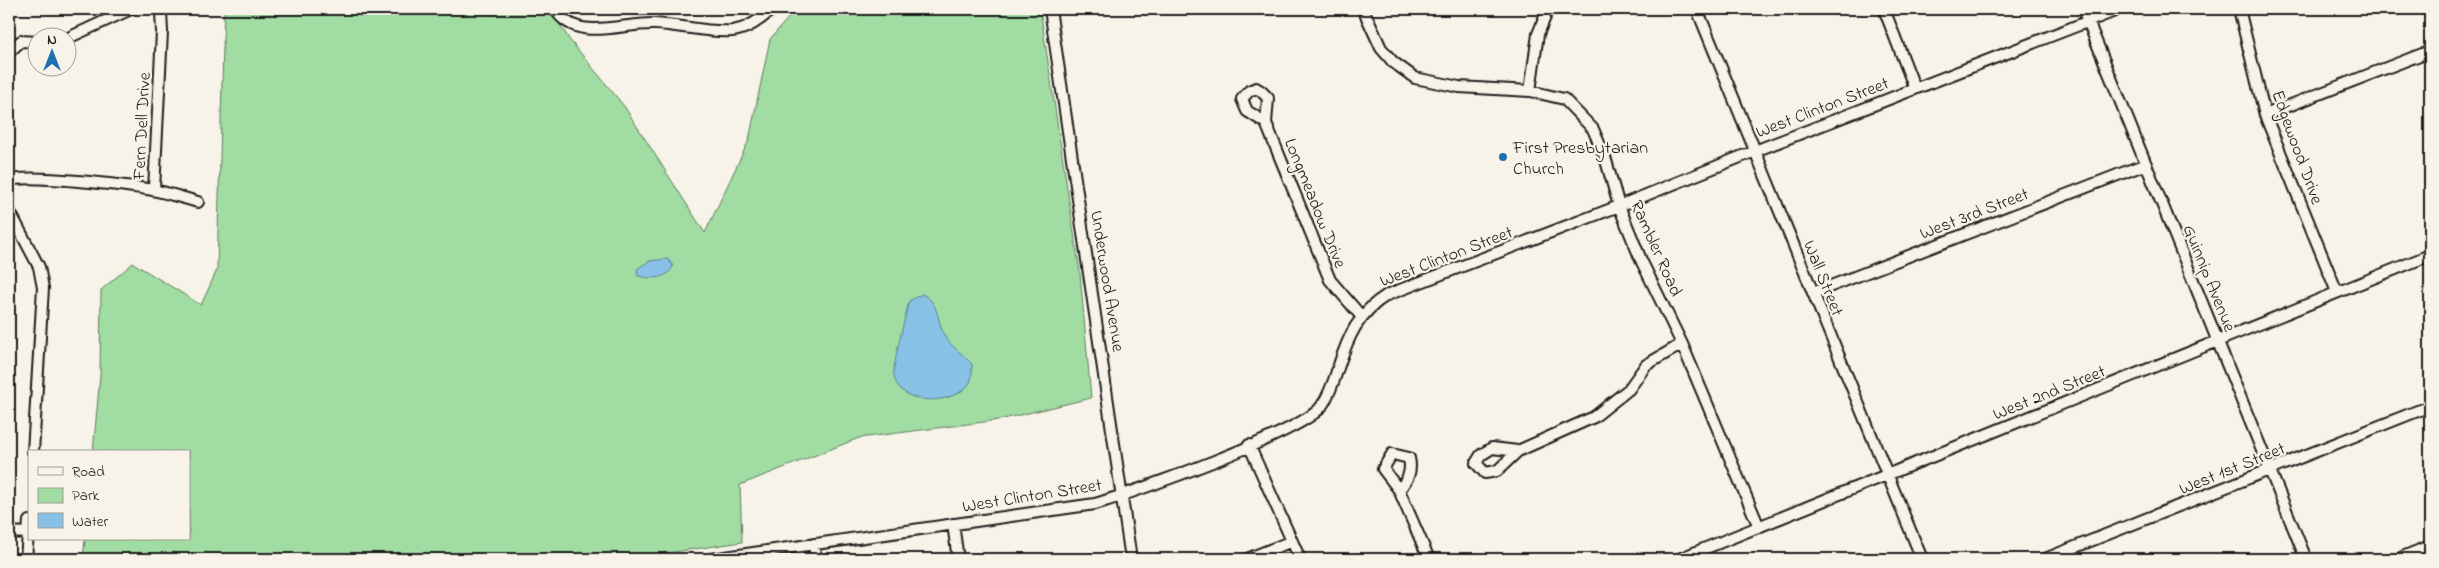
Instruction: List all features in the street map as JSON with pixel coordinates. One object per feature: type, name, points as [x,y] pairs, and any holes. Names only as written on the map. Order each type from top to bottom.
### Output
[{"type":"main road","points":[[2403,559],[2430,548]]},
{"type":"street","points":[[78,33],[131,9]]},
{"type":"street","name":"Fern Dell Drive","points":[[9,182],[27,178],[154,190],[162,32],[161,11],[157,9]]},
{"type":"street","points":[[555,9],[567,21],[580,27],[599,30],[654,23],[719,31],[749,26],[772,9]]},
{"type":"street","name":"Underwood Avenue","points":[[1050,9],[1124,496],[1131,559]]},
{"type":"street","name":"Rambler Road","points":[[1363,9],[1381,48],[1393,62],[1415,78],[1458,87],[1530,91],[1564,99],[1593,129],[1606,157],[1619,206],[1641,260],[1682,344],[1759,527]]},
{"type":"street","name":"Wall Street","points":[[1697,9],[1922,559]]},
{"type":"street","points":[[1884,9],[1915,88]]},
{"type":"street","name":"Guinnip Avenue","points":[[2083,9],[2306,559]]},
{"type":"street","name":"West Clinton Street","points":[[710,559],[1095,504],[1124,496],[1301,423],[1321,407],[1332,385],[1345,347],[1361,316],[1372,304],[1387,294],[1619,206],[2120,9]]},
{"type":"street","name":"Edgewood Drive","points":[[2239,9],[2265,115],[2337,292]]},
{"type":"street","points":[[1530,91],[1538,34],[1545,18]]},
{"type":"street","points":[[9,52],[21,41],[28,41]]},
{"type":"street","points":[[2265,115],[2430,50]]},
{"type":"street","name":"Longmeadow Drive","points":[[1266,123],[1330,280],[1361,316]]},
{"type":"street","name":"West 3rd Street","points":[[1813,293],[2146,164]]},
{"type":"street","points":[[154,190],[198,202]]},
{"type":"street","points":[[9,210],[39,267],[43,288],[33,450]]},
{"type":"street","name":"West 2nd Street","points":[[1679,559],[2430,255]]},
{"type":"street","points":[[1518,451],[1594,418],[1630,389],[1646,365],[1682,344]]},
{"type":"street","name":"West 1st Street","points":[[2045,559],[2430,406]]},
{"type":"street","points":[[1249,445],[1300,559]]},
{"type":"street","points":[[1399,490],[1428,559]]},
{"type":"street","points":[[953,524],[958,559]]},
{"type":"street","points":[[9,532],[28,533],[26,559]]},
{"type":"street","points":[[1247,559],[1292,541]]},
{"type":"street","points":[[814,544],[816,559]]},
{"type":"green space","points":[[224,9],[550,9],[569,39],[624,106],[705,233],[749,140],[770,39],[796,9],[1040,9],[1080,273],[1091,398],[999,420],[859,438],[740,485],[742,542],[627,559],[83,559],[85,540],[190,540],[190,450],[93,450],[100,376],[101,290],[133,263],[201,305],[217,270]]},
{"type":"water","points":[[668,259],[673,266],[667,274],[653,278],[638,276],[637,269],[649,261]]},
{"type":"water","points":[[922,294],[928,297],[935,307],[946,339],[972,364],[971,380],[966,388],[957,394],[945,398],[919,399],[908,395],[899,387],[894,376],[897,351],[909,301]]},
{"type":"place","name":"First Presbytarian Church","points":[[1503,157]]}]
